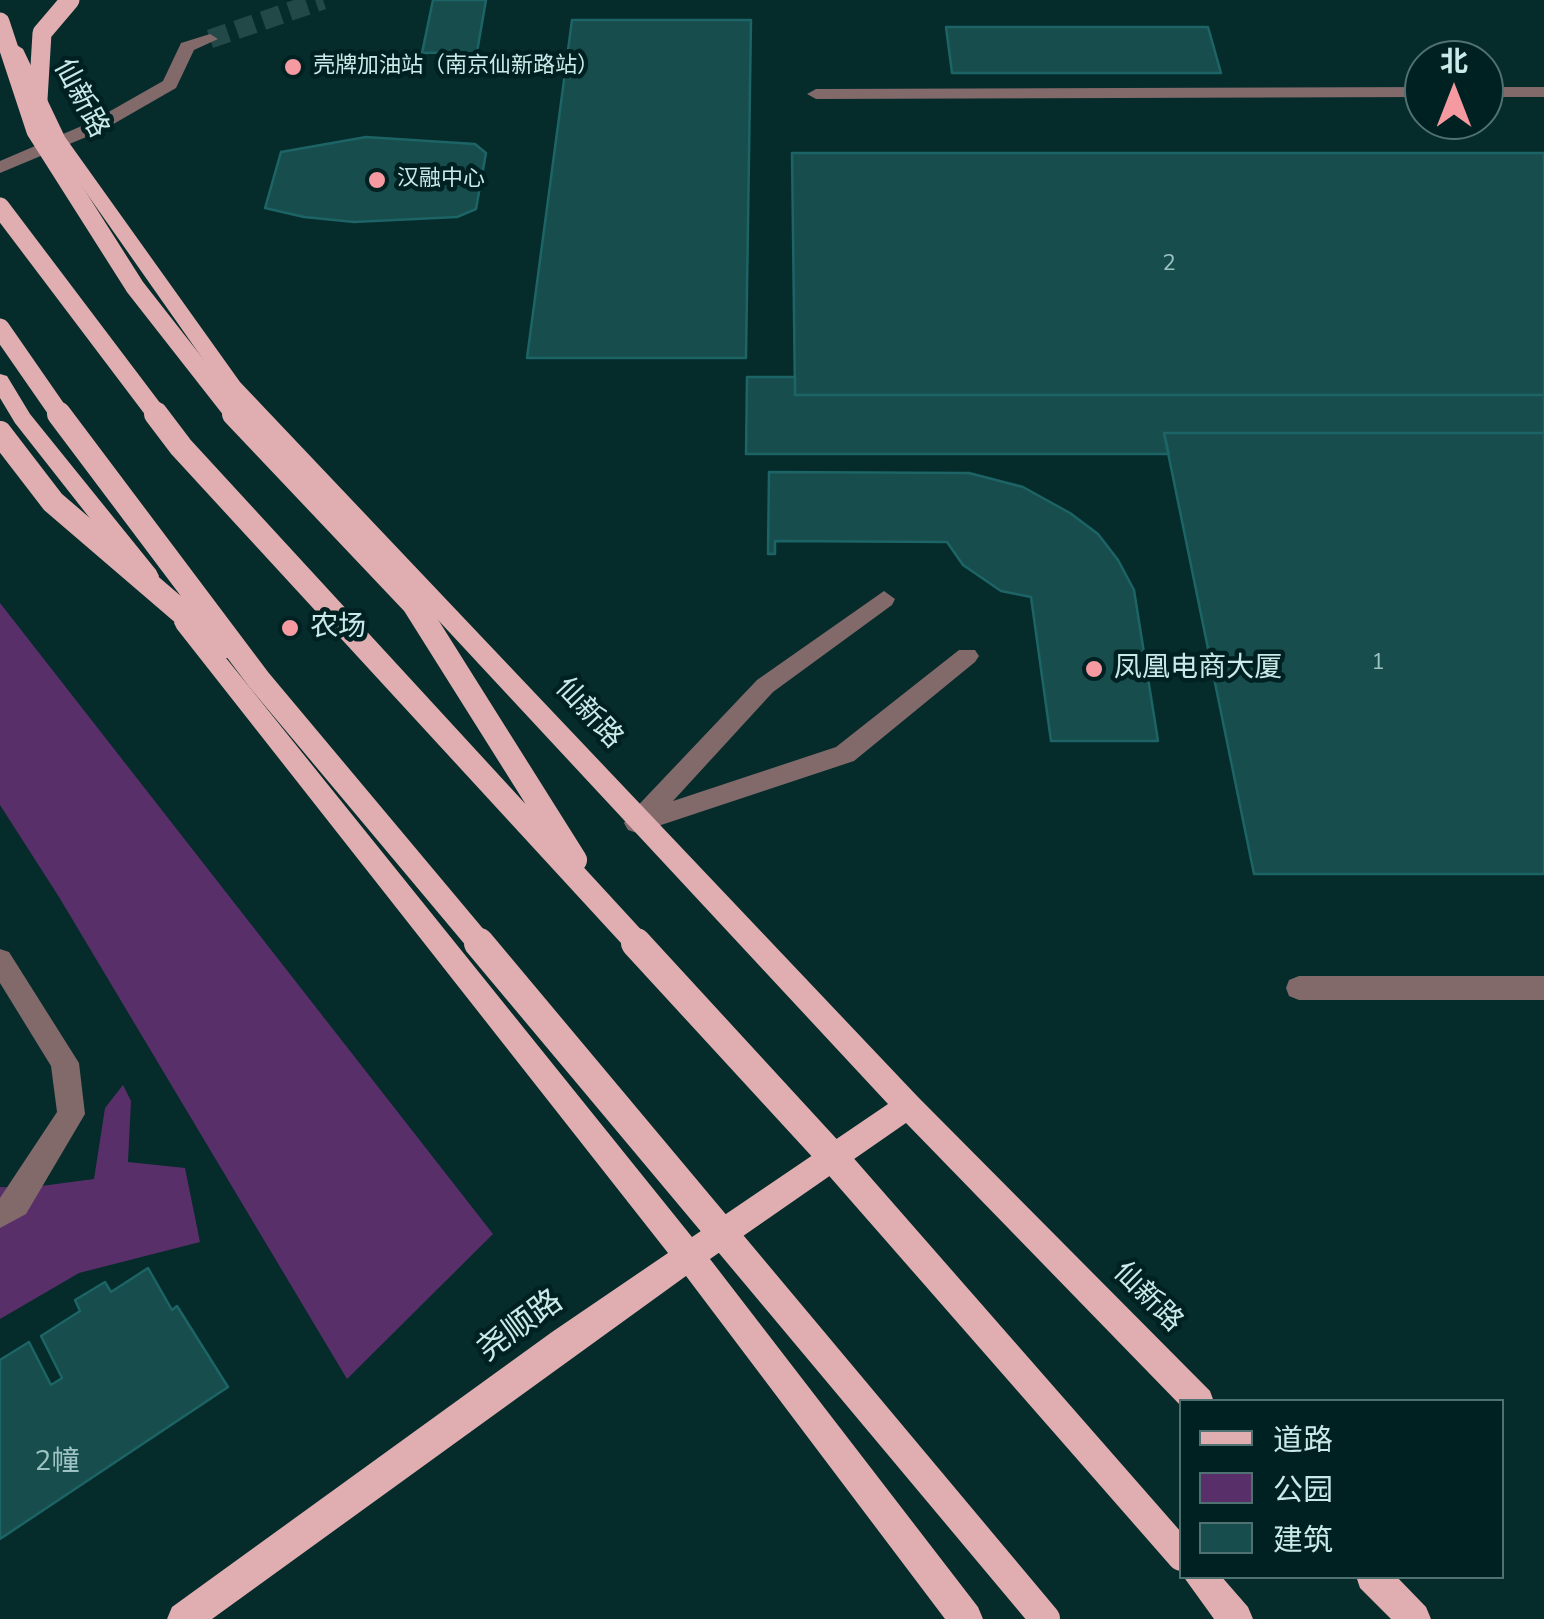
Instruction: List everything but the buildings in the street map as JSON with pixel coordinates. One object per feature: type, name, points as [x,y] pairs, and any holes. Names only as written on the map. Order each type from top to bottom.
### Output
[{"type":"main road","points":[[36,131],[42,33],[70,0]]},
{"type":"main road","points":[[0,19],[36,131],[135,288],[237,417],[414,604],[610,915]]},
{"type":"main road","name":"仙新路","points":[[0,19],[56,138],[233,387],[908,1106],[1197,1399]]},
{"type":"main road","points":[[0,207],[181,448],[830,1154],[1179,1553]]},
{"type":"main road","points":[[0,328],[30,376],[259,680],[1045,1619]]},
{"type":"main road","points":[[0,381],[22,418],[689,1256],[966,1619]]},
{"type":"main road","points":[[0,432],[53,502],[259,680]]},
{"type":"main road","name":"尧顺路","points":[[184,1619],[689,1256],[908,1106]]},
{"type":"main road","points":[[1202,1579],[1236,1619]]},
{"type":"main road","points":[[1375,1579],[1414,1619]]},
{"type":"lane","points":[[0,168],[97,126],[170,84],[187,47],[210,39]]},
{"type":"lane","points":[[816,94],[1404,92]]},
{"type":"lane","points":[[1504,92],[1544,92]]},
{"type":"lane","points":[[884,599],[765,686],[637,822],[845,754],[967,656]]},
{"type":"lane","points":[[0,960],[65,1063],[71,1114],[16,1204],[0,1214]]},
{"type":"lane","points":[[1299,988],[1544,988]]},
{"type":"green space","points":[[0,603],[493,1234],[347,1379],[0,805]]},
{"type":"green space","points":[[123,1085],[131,1101],[128,1162],[185,1168],[200,1242],[79,1273],[0,1319],[0,1187],[26,1188],[94,1179],[105,1108]]},
{"type":"tunnel","points":[[210,39],[323,0]]},
{"type":"place","name":"壳牌加油站（南京仙新路站）","points":[[293,67]]},
{"type":"place","name":"汉融中心","points":[[377,180]]},
{"type":"place","name":"农场","points":[[290,628]]},
{"type":"place","name":"凤凰电商大厦","points":[[1094,669]]}]
